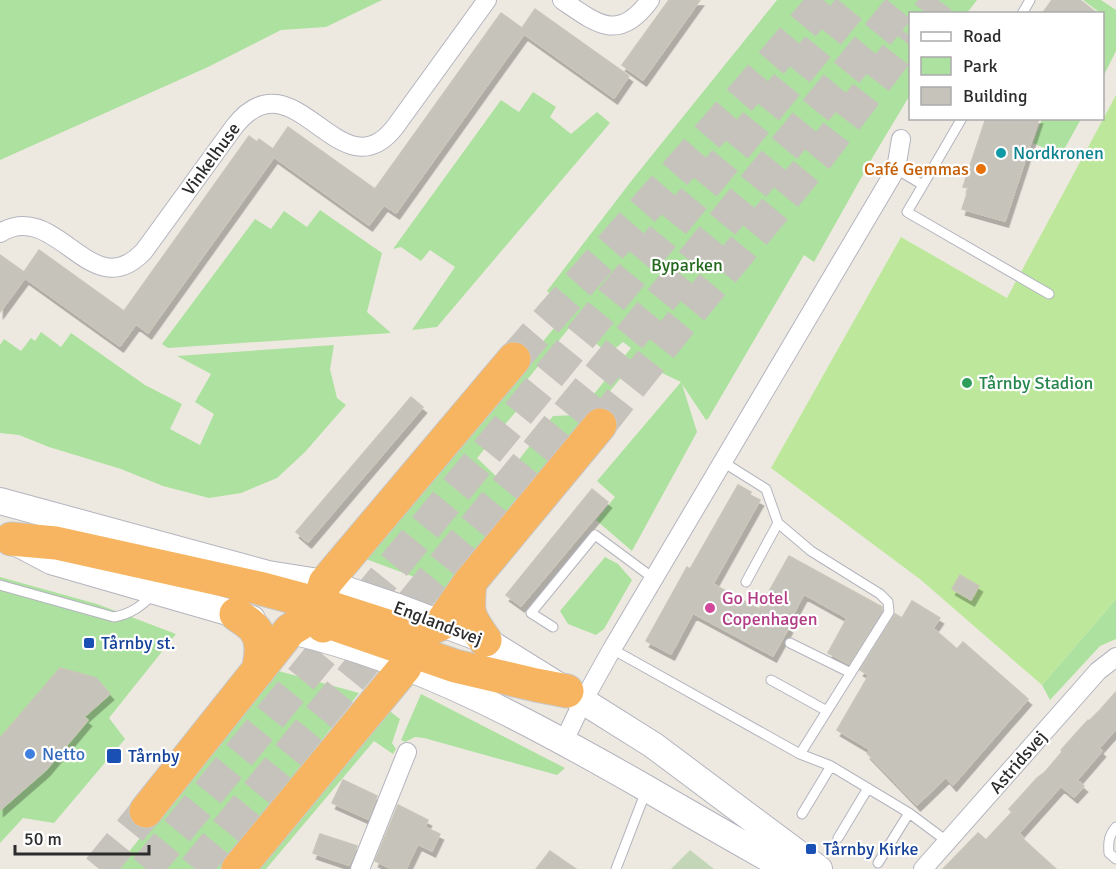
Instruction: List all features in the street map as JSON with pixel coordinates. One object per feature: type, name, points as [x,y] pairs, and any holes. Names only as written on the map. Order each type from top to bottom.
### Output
[{"type":"highway","points":[[146,811],[290,630],[323,612],[514,359]]},
{"type":"highway","points":[[238,869],[404,639],[441,624],[470,582],[600,425]]},
{"type":"highway","points":[[5,538],[56,543],[259,588],[404,639],[454,666],[575,696]]},
{"type":"highway","points":[[470,582],[467,608],[471,622],[485,640]]},
{"type":"highway","points":[[236,615],[255,629],[260,639],[261,656],[258,671]]},
{"type":"main road","points":[[4,504],[268,574],[323,612]]},
{"type":"main road","points":[[5,538],[51,561],[290,630]]},
{"type":"main road","name":"Englandsvej","points":[[441,624],[485,640],[653,745],[819,869]]},
{"type":"main road","points":[[404,639],[475,696],[564,741],[787,869]]},
{"type":"street","name":"Vinkelhuse","points":[[0,233],[17,227],[29,226],[51,234],[89,262],[100,267],[113,269],[125,266],[136,260],[144,251],[241,117],[251,110],[262,105],[287,106],[298,111],[342,142],[352,146],[362,148],[382,141],[395,127],[487,0]]},
{"type":"street","points":[[562,0],[590,19],[610,26],[632,20],[650,0]]},
{"type":"street","points":[[564,741],[575,696],[612,649],[896,169],[901,139]]},
{"type":"street","name":"Astridsvej","points":[[923,869],[1098,671],[1116,657]]},
{"type":"street","points":[[360,869],[407,752]]},
{"type":"lane","points":[[961,120],[907,212],[1049,294]]},
{"type":"lane","points":[[896,169],[923,185]]},
{"type":"lane","points":[[723,462],[766,489],[778,523],[811,552],[880,594],[888,602],[889,612],[800,754]]},
{"type":"lane","points":[[746,582],[778,523]]},
{"type":"lane","points":[[553,627],[531,613],[595,535],[653,578]]},
{"type":"lane","points":[[0,585],[114,617],[132,612],[157,592]]},
{"type":"lane","points":[[790,643],[851,673]]},
{"type":"lane","points":[[612,649],[800,754],[831,766],[909,813],[948,842]]},
{"type":"lane","points":[[771,680],[827,711]]},
{"type":"lane","points":[[802,814],[831,766]]},
{"type":"lane","points":[[838,838],[868,788]]},
{"type":"lane","points":[[616,869],[647,789]]},
{"type":"lane","points":[[878,863],[909,813]]},
{"type":"lane","points":[[1116,827],[1108,842],[1109,853],[1116,859]]},
{"type":"green space","points":[[0,0],[382,0],[326,27],[281,30],[208,67],[0,160]]},
{"type":"green space","name":"Byparken","points":[[777,0],[977,0],[968,12],[909,12],[909,97],[814,262],[804,255],[708,419],[706,420],[682,384],[697,432],[632,551],[596,520],[615,497],[597,481],[681,382],[662,373],[657,379],[634,362],[447,589],[363,558],[569,310],[547,291],[632,180]],"holes":[[[583,311],[591,317],[590,327],[593,340],[605,349],[612,349],[623,342],[631,348],[577,415],[553,416],[510,471],[499,479],[477,458],[523,403],[522,386]]]},
{"type":"green space","points":[[1083,0],[1101,0],[1116,10],[1116,51],[1104,75],[1104,12],[1099,12]]},
{"type":"green space","points":[[533,92],[556,107],[550,117],[571,134],[597,112],[610,123],[437,327],[412,330],[455,267],[430,250],[421,261],[401,247],[393,249],[501,100],[519,112]]},
{"type":"green space","name":"Tårnby Stadion","points":[[1116,95],[1116,599],[1042,685],[921,580],[771,468],[901,237],[1007,298]]},
{"type":"green space","points":[[1042,120],[1080,120],[1061,155],[1033,143]]},
{"type":"green space","points":[[320,210],[382,253],[367,312],[391,333],[168,348],[162,344],[255,219],[271,229],[284,211],[307,227]]},
{"type":"green space","points":[[41,332],[61,347],[71,333],[145,385],[182,404],[170,429],[200,445],[214,414],[195,402],[211,374],[177,356],[334,345],[330,369],[337,398],[346,405],[305,452],[277,478],[241,493],[209,498],[163,486],[121,469],[49,447],[19,435],[0,433],[0,345],[4,339],[21,351],[31,338],[35,341]]},
{"type":"green space","points":[[605,557],[618,564],[632,580],[604,629],[596,635],[568,624],[560,611]]},
{"type":"green space","points":[[0,577],[97,604],[176,634],[109,718],[125,739],[54,823],[23,818],[0,843]]},
{"type":"green space","points":[[1116,599],[1116,639],[1100,646],[1050,700],[1042,685]]},
{"type":"green space","points":[[275,670],[359,693],[220,869],[115,869]]},
{"type":"green space","points":[[421,694],[565,768],[557,775],[424,738],[415,737],[405,742],[401,740]]},
{"type":"green space","points":[[387,709],[400,719],[392,743],[396,749],[393,754],[374,741],[266,869],[256,869]]},
{"type":"green space","points":[[690,850],[714,869],[671,869]]},
{"type":"building","points":[[669,0],[700,0],[643,80],[622,65]]},
{"type":"building","points":[[1052,0],[1080,0],[1095,12],[1043,12]]},
{"type":"building","points":[[535,9],[629,76],[614,98],[524,34],[396,213],[384,205],[369,225],[274,157],[148,333],[136,324],[120,346],[25,278],[0,312],[0,255],[24,272],[39,250],[124,311],[249,136],[257,142],[259,139],[273,149],[288,127],[375,189],[501,13],[522,28]]},
{"type":"building","name":"Nordkronen","points":[[985,120],[1038,120],[1005,221],[962,209],[969,188],[963,187]]},
{"type":"building","points":[[411,397],[423,407],[308,542],[296,532]]},
{"type":"building","name":"Go Hotel Copenhagen","points":[[738,485],[760,500],[713,584],[759,609],[789,556],[882,607],[849,664],[828,653],[847,618],[804,594],[773,656],[693,613],[671,654],[646,641],[687,567],[690,569]]},
{"type":"building","points":[[592,489],[608,502],[521,606],[506,595]]},
{"type":"building","points":[[960,575],[979,586],[971,600],[952,589]]},
{"type":"building","points":[[912,601],[940,618],[933,628],[957,649],[963,642],[1028,699],[953,785],[946,777],[917,805],[867,753],[871,750],[837,730],[869,675],[860,670],[895,614],[902,618]]},
{"type":"building","name":"Netto","points":[[60,668],[96,678],[110,694],[84,717],[88,720],[46,770],[0,810],[0,738]]},
{"type":"building","points":[[1116,692],[1116,729],[1099,748],[1102,751],[1077,780],[1084,786],[1074,797],[1061,786],[1019,833],[1056,869],[943,869],[978,833],[986,840],[1012,812],[1009,809]]},
{"type":"building","points":[[343,780],[377,796],[368,819],[332,803]]},
{"type":"building","points":[[398,805],[428,820],[425,827],[440,834],[432,851],[418,844],[406,869],[392,869],[375,861]]},
{"type":"building","points":[[320,834],[357,846],[349,865],[313,853]]},
{"type":"building","points":[[550,851],[576,869],[536,869]]},
{"type":"tunnel","points":[[514,359],[825,0]]},
{"type":"tunnel","points":[[146,869],[856,0]]},
{"type":"tunnel","points":[[195,869],[906,0]]},
{"type":"tunnel","points":[[929,12],[938,0]]},
{"type":"tunnel","points":[[600,425],[817,158],[909,37]]},
{"type":"tunnel","points":[[99,869],[146,811]]},
{"type":"place","name":"Nordkronen","points":[[1001,153]]},
{"type":"place","name":"Café Gemmas","points":[[981,169]]},
{"type":"place","name":"Tårnby Stadion","points":[[967,383]]},
{"type":"place","name":"Go Hotel Copenhagen","points":[[710,608]]},
{"type":"place","name":"Tårnby st.","points":[[89,643]]},
{"type":"place","name":"Netto","points":[[30,754]]},
{"type":"place","name":"Tårnby","points":[[114,756]]},
{"type":"place","name":"Tårnby Kirke","points":[[811,849]]}]
